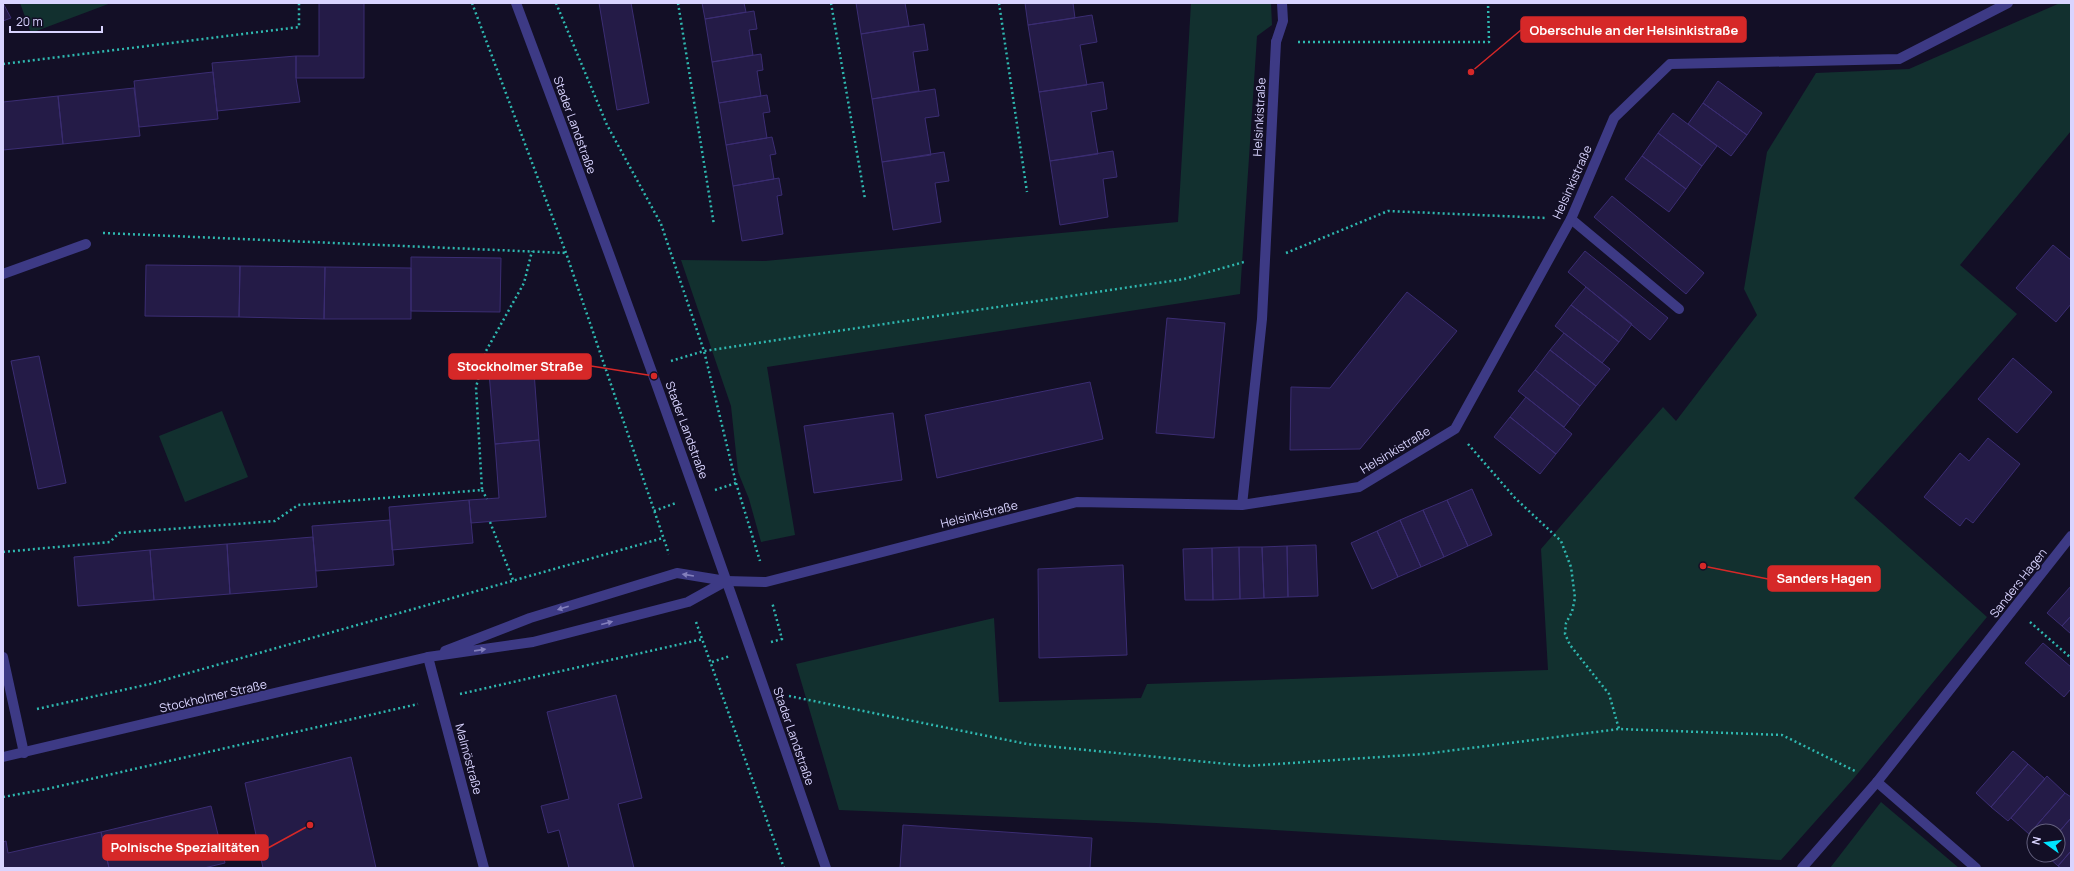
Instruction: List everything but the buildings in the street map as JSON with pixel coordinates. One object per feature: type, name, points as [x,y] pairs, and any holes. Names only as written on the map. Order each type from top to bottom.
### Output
[{"type":"street","name":"Stader Landstraße","points":[[516,3],[651,368],[766,691],[826,868]]},
{"type":"street","name":"Helsinkistraße","points":[[1242,505],[1262,320],[1276,42],[1283,21],[1282,3]]},
{"type":"street","name":"Helsinkistraße","points":[[726,581],[766,582],[1077,502],[1242,505],[1359,487],[1455,429],[1571,219],[1614,118],[1670,64],[1899,59],[2008,3]]},
{"type":"street","points":[[1571,219],[1679,309]]},
{"type":"street","points":[[3,274],[86,244]]},
{"type":"street","name":"Sanders Hagen","points":[[1802,868],[1877,782],[2071,536]]},
{"type":"street","name":"Stockholmer Straße","points":[[428,657],[530,618],[677,573],[726,581]]},
{"type":"street","name":"Stockholmer Straße","points":[[3,757],[428,657],[533,642],[688,602],[726,581]]},
{"type":"street","points":[[3,657],[24,753]]},
{"type":"street","name":"Malmöstraße","points":[[428,657],[484,868]]},
{"type":"street","points":[[1877,782],[1976,868]]},
{"type":"path","points":[[3,64],[299,27],[299,3]]},
{"type":"path","points":[[15,714],[150,684],[663,538],[566,253],[472,3]]},
{"type":"path","points":[[556,3],[607,125],[661,224],[704,350],[736,483],[782,639]]},
{"type":"path","points":[[678,3],[714,225]]},
{"type":"path","points":[[831,3],[865,199]]},
{"type":"path","points":[[999,3],[1027,192]]},
{"type":"path","points":[[1276,42],[1489,42],[1488,3]]},
{"type":"path","points":[[651,368],[704,350],[1184,279],[1265,256],[1291,252],[1388,212],[1571,219]]},
{"type":"path","points":[[86,244],[101,233],[566,253]]},
{"type":"path","points":[[487,499],[482,490],[476,387],[486,351],[524,284],[532,251]]},
{"type":"path","points":[[1455,429],[1516,498],[1561,541],[1571,567],[1575,598],[1572,612],[1566,623],[1565,634],[1570,645],[1609,694],[1619,729]]},
{"type":"path","points":[[3,552],[110,542],[119,533],[275,521],[298,505],[482,490]]},
{"type":"path","points":[[490,522],[513,580]]},
{"type":"path","points":[[2014,608],[2071,658]]},
{"type":"path","points":[[3,797],[55,788],[703,639],[784,868]]},
{"type":"path","points":[[766,691],[1027,744],[1247,766],[1424,754],[1619,729],[1782,735],[1877,782]]},
{"type":"green space","points":[[20,3],[111,3],[31,33]]},
{"type":"green space","points":[[1191,3],[1271,3],[1272,25],[1257,36],[1240,294],[767,367],[795,535],[761,542],[749,499],[738,472],[731,406],[681,260],[765,261],[1178,222]]},
{"type":"green space","points":[[2060,3],[2071,3],[2071,131],[1960,265],[2017,314],[1854,498],[1987,617],[1854,778],[1781,860],[1156,823],[839,810],[796,664],[994,618],[999,702],[1141,698],[1147,684],[1548,670],[1541,549],[1663,407],[1676,421],[1757,315],[1744,289],[1767,152],[1816,73],[1909,69]]},
{"type":"green space","points":[[222,411],[248,477],[185,502],[159,436]]},
{"type":"green space","points":[[1881,802],[1959,868],[1830,868]]},
{"type":"place","name":"Oberschule an der Helsinkistraße","points":[[1471,72]]},
{"type":"place","name":"Stockholmer Straße","points":[[654,376]]},
{"type":"place","name":"Sanders Hagen","points":[[1703,566]]},
{"type":"place","name":"Polnische Spezialitäten","points":[[310,825]]}]
